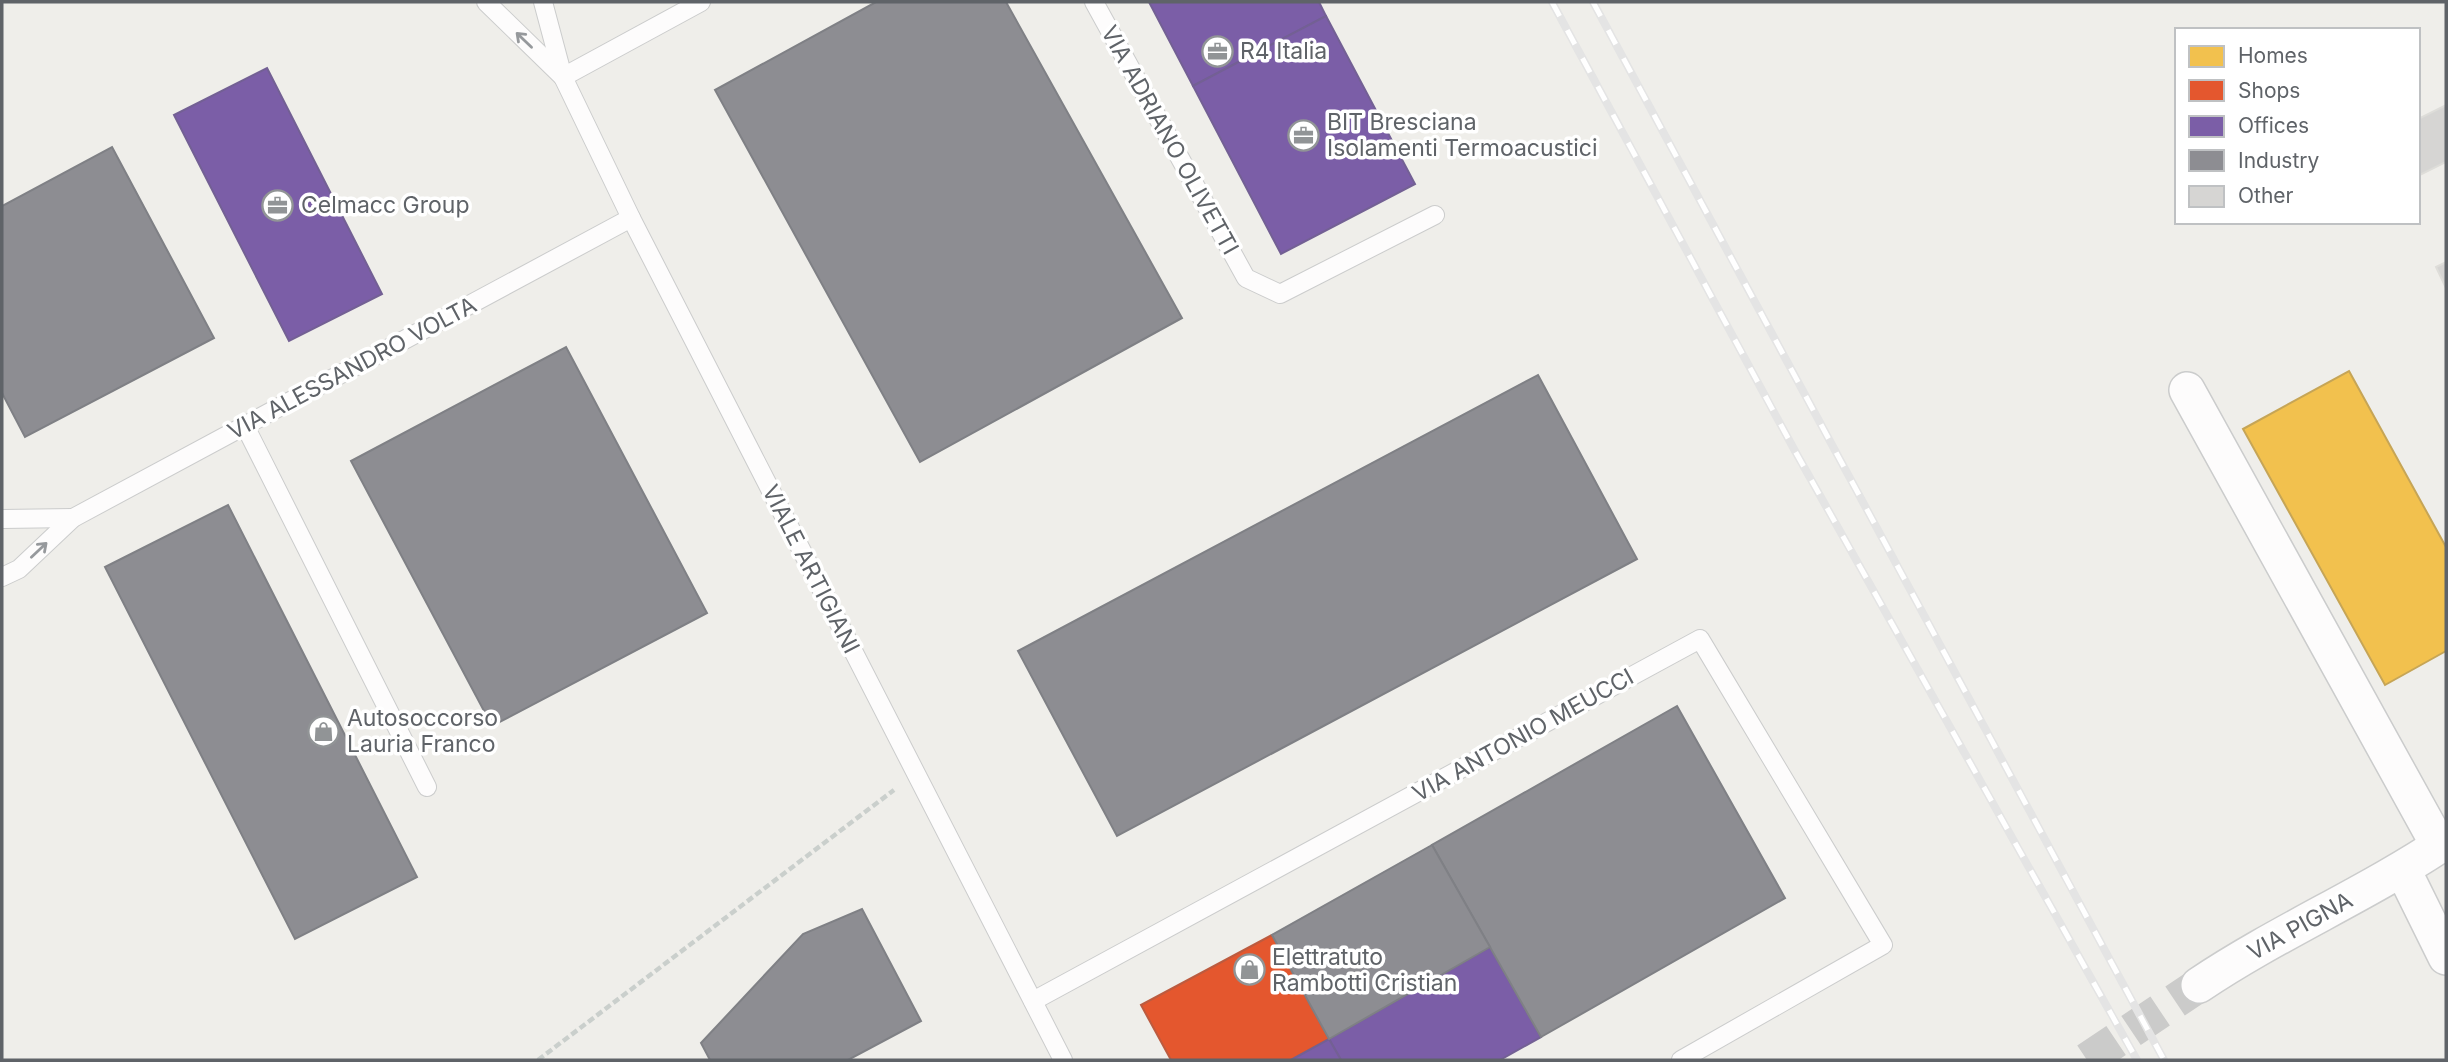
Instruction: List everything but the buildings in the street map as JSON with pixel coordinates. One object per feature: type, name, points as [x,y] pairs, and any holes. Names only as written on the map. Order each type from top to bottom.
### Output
[{"type":"street","points":[[2187,390],[2443,843]]},
{"type":"street","name":"VIA PIGNA","points":[[2199,985],[2232,963],[2403,870],[2443,843]]},
{"type":"street","points":[[2403,870],[2446,957]]},
{"type":"lane","points":[[486,2],[563,77]]},
{"type":"lane","points":[[543,2],[563,77]]},
{"type":"lane","points":[[563,77],[701,2]]},
{"type":"lane","name":"VIA ADRIANO OLIVETTI","points":[[1094,2],[1246,278],[1280,295],[1435,215]]},
{"type":"lane","name":"VIALE ARTIGIANI","points":[[563,77],[631,218],[1063,1060]]},
{"type":"lane","name":"VIA ALESSANDRO VOLTA","points":[[73,519],[631,218]]},
{"type":"lane","points":[[245,426],[427,787]]},
{"type":"lane","points":[[2,519],[73,519]]},
{"type":"lane","points":[[2,577],[19,569],[73,519]]},
{"type":"lane","name":"VIA ANTONIO MEUCCI","points":[[1033,1001],[1700,639],[1883,945],[1681,1060]]},
{"type":"path","points":[[538,1060],[916,773]]},
{"type":"tunnel","points":[[2087,1060],[2199,985]]},
{"type":"railway","points":[[1552,2],[1795,451],[2137,1060]]},
{"type":"railway","points":[[1593,2],[2164,1060]]},
{"type":"place","name":"R4 Italia","points":[[1217,51]]},
{"type":"place","name":"BIT Bresciana Isolamenti Termoacustici","points":[[1304,135]]},
{"type":"place","name":"Celmacc Group","points":[[278,205]]},
{"type":"place","name":"Autosoccorso Lauria Franco","points":[[324,731]]},
{"type":"place","name":"Elettratuto Rambotti Cristian","points":[[1249,970]]}]
